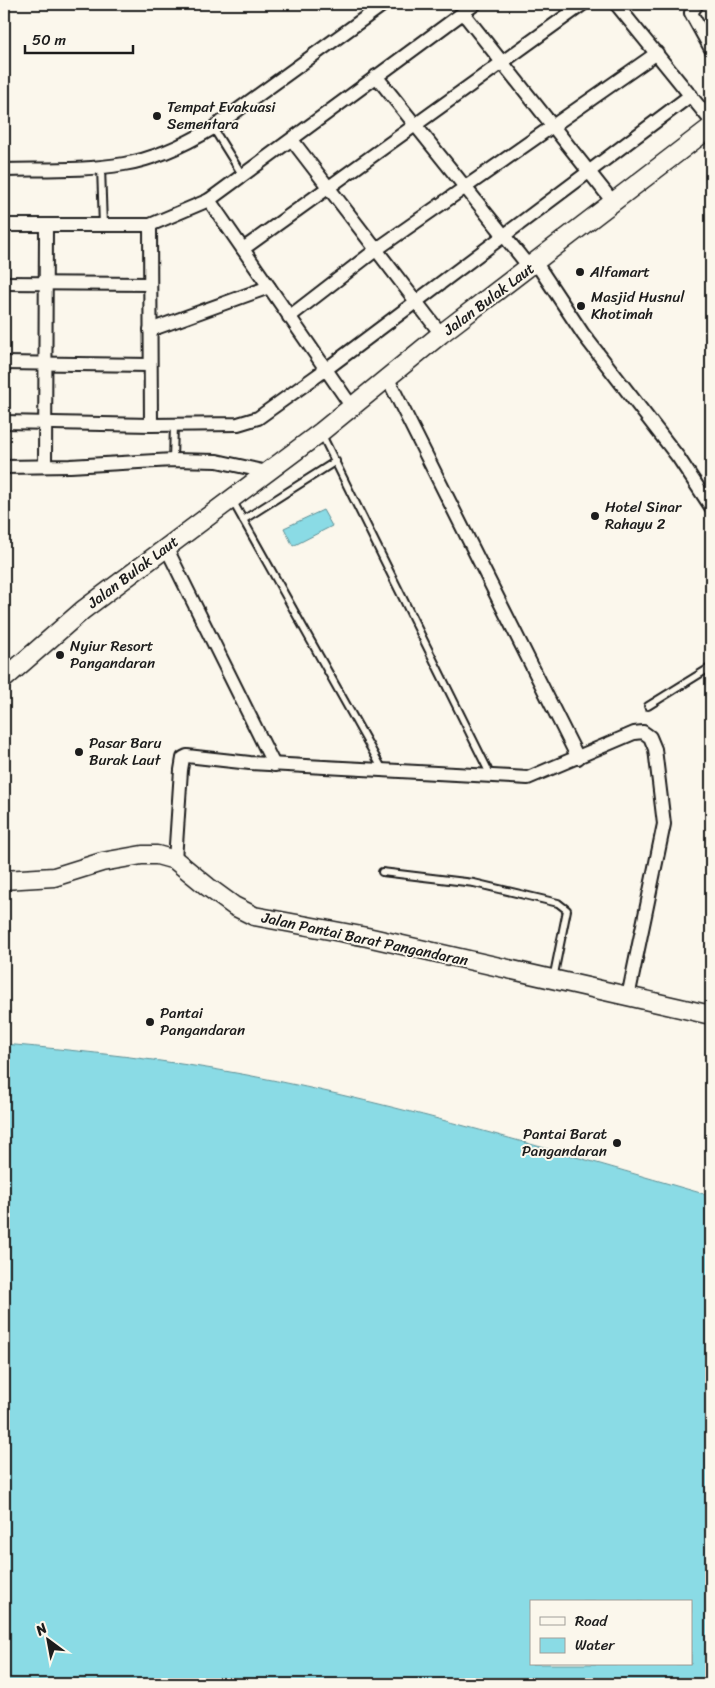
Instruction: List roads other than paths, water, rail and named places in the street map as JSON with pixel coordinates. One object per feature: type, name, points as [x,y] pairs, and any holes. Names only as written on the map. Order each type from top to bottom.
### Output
[{"type":"street","points":[[4,170],[101,167],[126,164],[186,144],[213,128],[384,4]]},
{"type":"street","points":[[4,225],[150,225],[209,200],[475,4]]},
{"type":"street","points":[[243,249],[583,4]]},
{"type":"street","points":[[616,4],[711,121]]},
{"type":"street","points":[[696,4],[692,13],[711,49]]},
{"type":"street","points":[[463,13],[613,202]]},
{"type":"street","points":[[289,317],[376,249],[657,53]]},
{"type":"street","points":[[376,76],[504,236],[533,265],[583,334],[678,457],[711,507]]},
{"type":"street","points":[[4,422],[151,425],[238,424],[258,418],[325,370],[691,95]]},
{"type":"street","name":"Jalan Bulak Laut","points":[[4,679],[83,610],[321,432],[441,334],[711,127]]},
{"type":"street","points":[[292,140],[441,334]]},
{"type":"street","points":[[209,200],[352,407]]},
{"type":"street","points":[[150,225],[151,425]]},
{"type":"street","points":[[46,226],[44,364],[47,422],[46,466]]},
{"type":"street","points":[[4,283],[150,284]]},
{"type":"street","points":[[150,330],[269,287]]},
{"type":"street","points":[[4,363],[150,365]]},
{"type":"street","points":[[387,377],[578,758]]},
{"type":"street","points":[[4,467],[173,460],[218,461],[267,472]]},
{"type":"street","points":[[166,548],[274,765]]},
{"type":"street","points":[[175,860],[181,770],[184,757],[384,772],[528,778],[578,758],[634,732],[643,732],[650,738],[655,749],[664,824],[628,998]]},
{"type":"street","name":"Jalan Pantai Barat Pangandaran","points":[[4,880],[54,877],[102,862],[142,855],[157,855],[175,860],[234,906],[254,916],[367,937],[628,998],[711,1015]]},
{"type":"lane","points":[[213,128],[243,176]]},
{"type":"lane","points":[[101,167],[103,226]]},
{"type":"lane","points":[[173,460],[174,425]]},
{"type":"lane","points":[[321,432],[492,777]]},
{"type":"lane","points":[[242,520],[336,461]]},
{"type":"lane","points":[[231,499],[384,772]]},
{"type":"lane","points":[[648,706],[711,667]]},
{"type":"lane","points":[[382,872],[474,883],[558,902],[565,906],[567,910],[565,928],[553,980]]},
{"type":"water","points":[[323,510],[332,526],[293,546],[284,528]]},
{"type":"water","points":[[4,1044],[156,1060],[306,1087],[480,1130],[711,1196],[711,1684],[4,1684]]},
{"type":"place","name":"Tempat Evakuasi Sementara","points":[[157,116]]},
{"type":"place","name":"Alfamart","points":[[580,272]]},
{"type":"place","name":"Masjid Husnul Khotimah","points":[[581,306]]},
{"type":"place","name":"Hotel Sinar Rahayu 2","points":[[595,516]]},
{"type":"place","name":"Nyiur Resort Pangandaran","points":[[60,655]]},
{"type":"place","name":"Pasar Baru Burak Laut","points":[[79,752]]},
{"type":"place","name":"Pantai Pangandaran","points":[[150,1022]]},
{"type":"place","name":"Pantai Barat Pangandaran","points":[[617,1143]]}]
